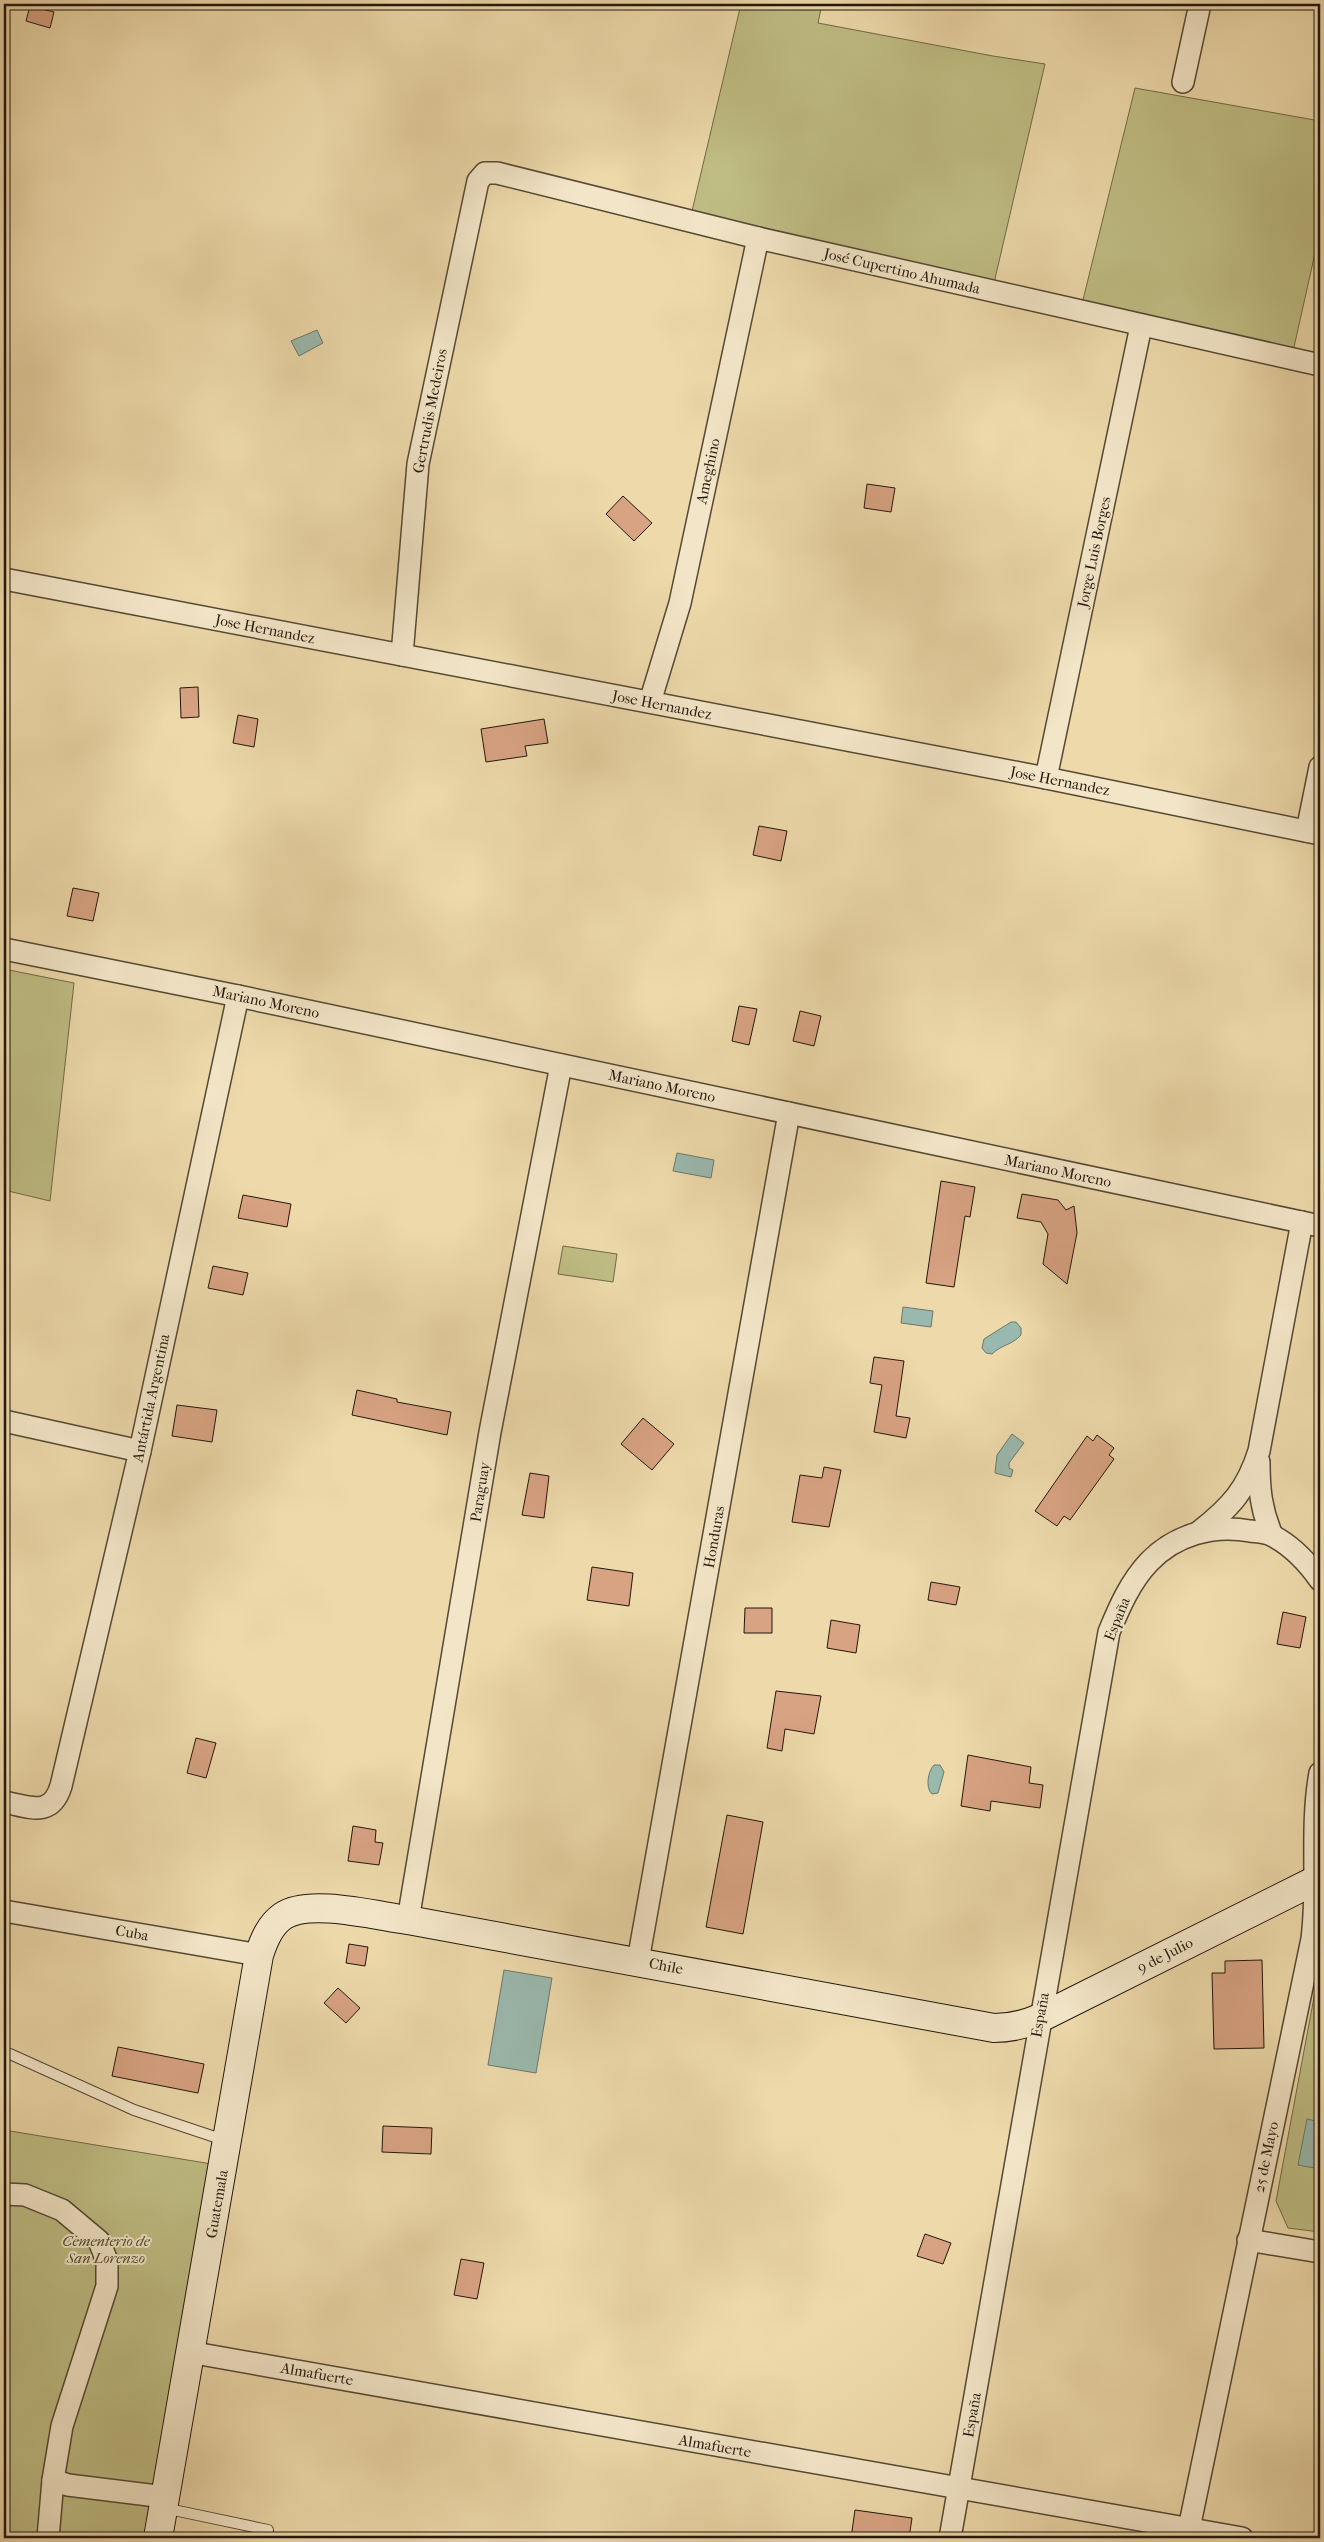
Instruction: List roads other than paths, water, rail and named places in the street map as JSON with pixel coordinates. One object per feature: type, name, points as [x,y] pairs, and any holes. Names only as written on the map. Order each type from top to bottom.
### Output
[{"type":"street","points":[[1183,82],[1200,4]]},
{"type":"street","name":"José Cupertino Ahumada","points":[[485,173],[497,174],[758,238],[1320,365]]},
{"type":"street","name":"Gertrudis Medeiros","points":[[402,655],[418,464],[478,181],[485,173]]},
{"type":"street","name":"Ameghino","points":[[650,702],[680,603],[758,238]]},
{"type":"street","name":"Jorge Luis Borges","points":[[1046,778],[1141,326]]},
{"type":"street","name":"Jose Hernandez","points":[[4,579],[1046,778],[1314,833]]},
{"type":"street","points":[[1314,833],[1320,767]]},
{"type":"street","name":"Mariano Moreno","points":[[4,949],[238,996],[1311,1224]]},
{"type":"street","name":"Antártida Argentina","points":[[4,1802],[36,1808],[50,1806],[58,1798],[140,1451],[238,996]]},
{"type":"street","name":"Paraguay","points":[[408,1920],[490,1432],[561,1065]]},
{"type":"street","name":"Honduras","points":[[638,1961],[789,1114]]},
{"type":"street","name":"España","points":[[1200,1532],[1223,1513],[1241,1492],[1252,1475],[1311,1224]]},
{"type":"street","points":[[4,1421],[140,1451]]},
{"type":"street","name":"España","points":[[1259,1451],[1259,1493],[1264,1515],[1272,1535]]},
{"type":"street","name":"España","points":[[950,2538],[1109,1632],[1118,1608],[1147,1564],[1162,1550],[1200,1532],[1217,1528],[1240,1529],[1272,1535]]},
{"type":"street","points":[[1272,1535],[1312,1567],[1320,1580]]},
{"type":"street","name":"25 de Mayo","points":[[1187,2534],[1312,1939],[1318,1879],[1314,1842],[1320,1773]]},
{"type":"street","name":"9 de Julio","points":[[1008,2028],[1022,2026],[1040,2018],[1318,1879]]},
{"type":"street","name":"Chile","points":[[322,1908],[408,1920],[994,2028],[1008,2028]]},
{"type":"street","name":"Guatemala","points":[[158,2538],[259,1955],[270,1929],[285,1914],[304,1909],[322,1908]]},
{"type":"street","name":"Cuba","points":[[4,1911],[259,1955]]},
{"type":"street","points":[[4,2194],[25,2195],[62,2210],[99,2241],[107,2261],[107,2286],[62,2426],[53,2480],[48,2538]]},
{"type":"street","points":[[1248,2240],[1320,2252]]},
{"type":"street","name":"Almafuerte","points":[[189,2352],[959,2490],[1187,2534],[1242,2538]]},
{"type":"street","points":[[53,2480],[68,2485],[164,2503]]},
{"type":"lane","points":[[10,2054],[134,2110],[228,2141]]},
{"type":"lane","points":[[164,2503],[268,2530]]},
{"type":"water","points":[[317,330],[323,343],[299,356],[291,341]]},
{"type":"water","points":[[677,1153],[714,1160],[711,1178],[673,1171]]},
{"type":"water","points":[[903,1307],[933,1311],[931,1327],[901,1323]]},
{"type":"water","points":[[1011,1322],[1016,1322],[1021,1328],[1021,1335],[992,1354],[986,1353],[982,1348],[984,1339]]},
{"type":"water","points":[[1012,1434],[1024,1443],[1009,1463],[1009,1468],[1013,1470],[1011,1477],[995,1473],[997,1455]]},
{"type":"water","points":[[934,1765],[940,1765],[944,1772],[938,1793],[932,1794],[928,1780]]},
{"type":"water","points":[[504,1970],[552,1978],[536,2073],[488,2065]]},
{"type":"water","points":[[1307,2119],[1320,2122],[1320,2169],[1298,2165]]},
{"type":"park label","name":"Cementerio de San Lorenzo","points":[[106,2250]]}]
